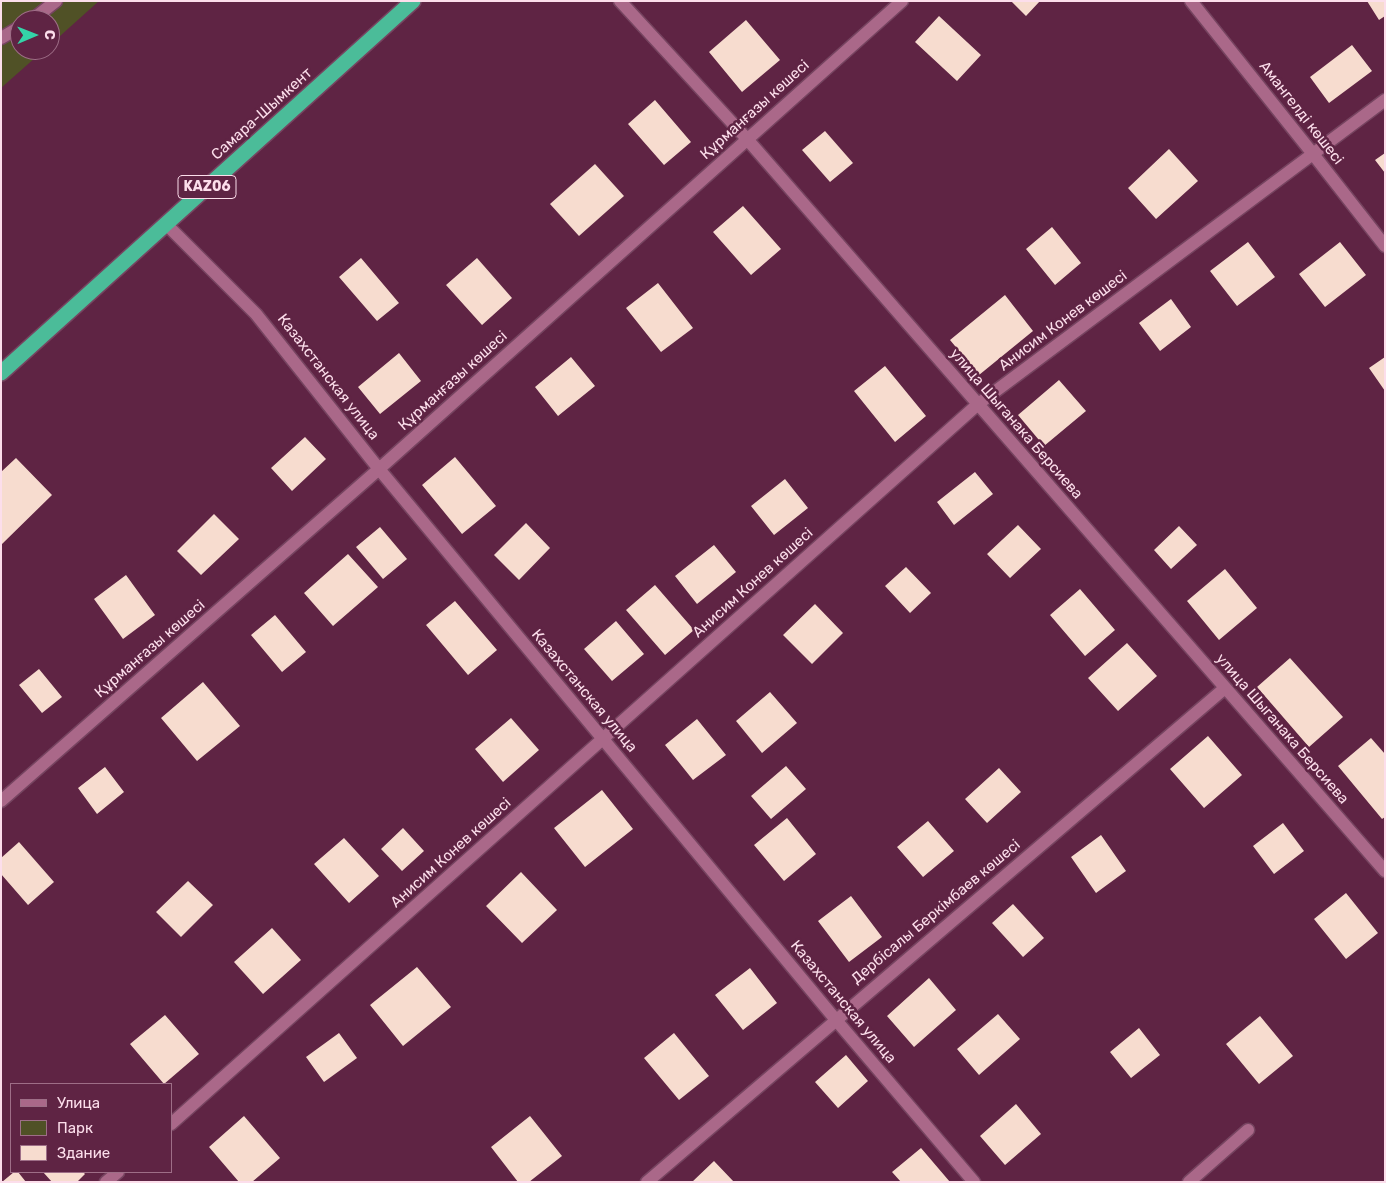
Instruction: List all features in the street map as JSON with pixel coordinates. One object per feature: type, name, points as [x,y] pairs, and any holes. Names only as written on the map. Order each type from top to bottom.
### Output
[{"type":"highway","name":"Самара-Шымкент","points":[[1,373],[413,1]]},
{"type":"street","points":[[45,10],[56,1]]},
{"type":"street","name":"улица Шыганака Берсиева","points":[[620,1],[747,139],[1385,871]]},
{"type":"street","name":"Құрманғазы көшесі","points":[[1,801],[379,469],[902,1]]},
{"type":"street","name":"Амангелді көшесі","points":[[1191,1],[1385,246]]},
{"type":"street","name":"Анисим Конев көшесі","points":[[172,1123],[978,405],[1385,100]]},
{"type":"street","name":"Казахстанская улица","points":[[166,224],[256,314],[379,469],[836,1020],[974,1182]]},
{"type":"street","name":"Дербісалы Беркімбаев көшесі","points":[[647,1182],[1225,688]]},
{"type":"street","points":[[1190,1182],[1248,1130]]},
{"type":"street","points":[[106,1182],[117,1173]]},
{"type":"green space","points":[[1,1],[99,1],[60,36],[60,10],[10,10],[10,60],[33,60],[1,88]]},
{"type":"building","points":[[1011,1],[1040,1],[1026,16]]},
{"type":"building","points":[[1367,1],[1385,1],[1385,16],[1379,20]]},
{"type":"building","points":[[939,16],[981,55],[957,81],[915,42]]},
{"type":"building","points":[[746,20],[780,60],[742,92],[709,52]]},
{"type":"building","points":[[1352,45],[1372,71],[1329,103],[1310,77]]},
{"type":"building","points":[[655,100],[691,142],[664,165],[628,124]]},
{"type":"building","points":[[825,131],[853,163],[830,182],[802,150]]},
{"type":"building","points":[[1169,149],[1198,181],[1156,219],[1128,188]]},
{"type":"building","points":[[1385,153],[1385,173],[1375,160]]},
{"type":"building","points":[[595,164],[624,196],[579,236],[550,204]]},
{"type":"building","points":[[743,206],[781,249],[751,275],[713,232]]},
{"type":"building","points":[[1052,227],[1081,263],[1055,285],[1026,249]]},
{"type":"building","points":[[1248,242],[1275,277],[1237,306],[1210,271]]},
{"type":"building","points":[[1340,242],[1366,275],[1325,307],[1299,274]]},
{"type":"building","points":[[361,258],[399,303],[377,321],[339,277]]},
{"type":"building","points":[[477,258],[512,298],[482,325],[446,285]]},
{"type":"building","points":[[658,283],[693,328],[661,352],[626,308]]},
{"type":"building","points":[[1005,295],[1033,331],[979,375],[950,340]]},
{"type":"building","points":[[1171,299],[1191,327],[1160,351],[1139,323]]},
{"type":"building","points":[[399,353],[421,381],[380,414],[358,387]]},
{"type":"building","points":[[571,357],[595,386],[558,416],[535,387]]},
{"type":"building","points":[[1385,357],[1385,391],[1369,368]]},
{"type":"building","points":[[885,366],[926,416],[895,442],[854,391]]},
{"type":"building","points":[[1059,380],[1086,411],[1044,446],[1018,415]]},
{"type":"building","points":[[305,437],[326,459],[292,491],[271,468]]},
{"type":"building","points":[[455,457],[496,506],[462,534],[422,485]]},
{"type":"building","points":[[16,458],[52,495],[1,545],[1,472]]},
{"type":"building","points":[[975,472],[993,494],[954,525],[937,502]]},
{"type":"building","points":[[785,479],[808,508],[774,535],[751,506]]},
{"type":"building","points":[[214,514],[239,539],[201,575],[177,551]]},
{"type":"building","points":[[526,523],[550,548],[519,580],[494,555]]},
{"type":"building","points":[[1018,525],[1041,549],[1010,578],[987,554]]},
{"type":"building","points":[[1179,526],[1197,545],[1171,569],[1154,550]]},
{"type":"building","points":[[380,527],[407,559],[383,579],[356,547]]},
{"type":"building","points":[[714,545],[736,572],[697,604],[675,576]]},
{"type":"building","points":[[348,554],[378,587],[333,626],[304,593]]},
{"type":"building","points":[[906,567],[931,593],[910,613],[885,586]]},
{"type":"building","points":[[1225,569],[1257,608],[1219,640],[1187,601]]},
{"type":"building","points":[[126,575],[155,615],[123,639],[94,599]]},
{"type":"building","points":[[655,585],[694,630],[665,655],[626,610]]},
{"type":"building","points":[[1080,589],[1115,630],[1085,656],[1050,615]]},
{"type":"building","points":[[455,601],[497,650],[468,675],[426,625]]},
{"type":"building","points":[[815,604],[843,633],[812,664],[783,635]]},
{"type":"building","points":[[275,615],[306,652],[282,672],[251,635]]},
{"type":"building","points":[[616,621],[644,654],[612,681],[584,649]]},
{"type":"building","points":[[1127,643],[1157,676],[1118,711],[1088,678]]},
{"type":"building","points":[[1290,658],[1343,717],[1309,747],[1257,687]]},
{"type":"building","points":[[39,669],[62,697],[42,713],[19,685]]},
{"type":"building","points":[[203,682],[240,726],[197,761],[161,718]]},
{"type":"building","points":[[770,692],[797,723],[762,753],[736,721]]},
{"type":"building","points":[[511,718],[539,750],[503,782],[475,749]]},
{"type":"building","points":[[697,719],[726,755],[693,780],[665,745]]},
{"type":"building","points":[[1208,736],[1242,775],[1204,808],[1170,769]]},
{"type":"building","points":[[1371,738],[1385,754],[1385,817],[1382,819],[1338,766]]},
{"type":"building","points":[[786,766],[806,789],[771,819],[751,796]]},
{"type":"building","points":[[105,767],[124,792],[97,814],[78,788]]},
{"type":"building","points":[[999,768],[1021,792],[987,823],[965,799]]},
{"type":"building","points":[[602,790],[633,829],[585,867],[554,828]]},
{"type":"building","points":[[787,818],[816,854],[784,881],[754,845]]},
{"type":"building","points":[[928,821],[954,851],[923,877],[897,847]]},
{"type":"building","points":[[1283,823],[1304,851],[1274,874],[1253,846]]},
{"type":"building","points":[[403,828],[424,851],[402,871],[381,849]]},
{"type":"building","points":[[1101,835],[1126,871],[1096,893],[1071,857]]},
{"type":"building","points":[[344,838],[379,876],[349,903],[314,864]]},
{"type":"building","points":[[19,842],[54,882],[28,905],[1,874],[1,858]]},
{"type":"building","points":[[521,872],[557,910],[522,943],[486,906]]},
{"type":"building","points":[[188,881],[213,905],[181,937],[156,912]]},
{"type":"building","points":[[1346,893],[1378,933],[1346,959],[1314,919]]},
{"type":"building","points":[[851,896],[882,937],[849,962],[818,921]]},
{"type":"building","points":[[1013,904],[1044,938],[1023,957],[992,923]]},
{"type":"building","points":[[272,928],[301,960],[263,994],[234,962]]},
{"type":"building","points":[[417,967],[451,1007],[403,1046],[370,1005]]},
{"type":"building","points":[[750,968],[777,1003],[743,1030],[715,995]]},
{"type":"building","points":[[929,978],[956,1010],[914,1047],[887,1016]]},
{"type":"building","points":[[998,1014],[1020,1039],[979,1075],[957,1049]]},
{"type":"building","points":[[165,1015],[199,1054],[163,1083],[130,1044]]},
{"type":"building","points":[[1260,1016],[1293,1056],[1259,1084],[1226,1044]]},
{"type":"building","points":[[1139,1028],[1160,1055],[1131,1078],[1110,1052]]},
{"type":"building","points":[[339,1033],[357,1058],[324,1082],[306,1057]]},
{"type":"building","points":[[674,1033],[709,1076],[679,1100],[644,1058]]},
{"type":"building","points":[[846,1055],[868,1081],[838,1108],[815,1082]]},
{"type":"building","points":[[1016,1104],[1041,1134],[1005,1165],[980,1136]]},
{"type":"building","points":[[244,1116],[280,1158],[252,1182],[239,1182],[209,1147]]},
{"type":"building","points":[[530,1116],[562,1156],[529,1182],[518,1182],[491,1147]]},
{"type":"building","points":[[921,1148],[950,1182],[901,1182],[892,1172]]},
{"type":"building","points":[[714,1161],[734,1182],[692,1182]]},
{"type":"building","points":[[13,1173],[19,1173],[26,1182],[2,1182]]},
{"type":"building","points":[[44,1173],[85,1174],[77,1182],[52,1182]]}]
